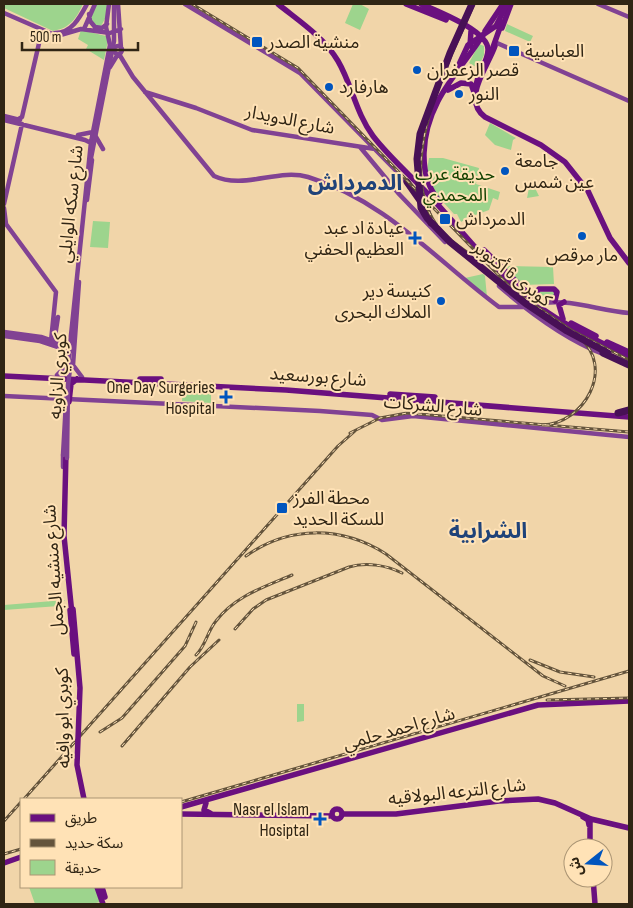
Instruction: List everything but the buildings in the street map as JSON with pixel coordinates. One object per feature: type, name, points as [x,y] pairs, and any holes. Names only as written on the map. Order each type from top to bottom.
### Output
[{"type":"highway","name":"كوبرى 6 أكتوبر","points":[[471,4],[450,53],[418,141],[420,202],[424,214],[453,245],[539,313],[583,341],[629,365]]},
{"type":"highway","name":"كوبرى 6 أكتوبر","points":[[471,4],[448,52],[417,137],[415,151],[416,192],[420,212],[448,244],[531,310],[572,337],[629,365]]},
{"type":"highway","points":[[407,182],[426,208],[431,223]]},
{"type":"main road","points":[[4,12],[57,36],[72,30],[87,4]]},
{"type":"main road","points":[[84,29],[95,4]]},
{"type":"main road","points":[[107,33],[121,27],[114,4]]},
{"type":"main road","points":[[104,74],[112,34],[114,4]]},
{"type":"main road","points":[[87,199],[90,162],[114,41],[114,4]]},
{"type":"main road","name":"شارع سكه الوايلي","points":[[71,365],[87,199],[96,146],[93,132],[110,43],[107,33],[107,22],[114,4]]},
{"type":"main road","name":"شارع سكه الوايلي","points":[[71,365],[70,349],[96,137],[109,70],[119,51],[121,27],[114,4]]},
{"type":"main road","points":[[185,4],[289,65],[338,111],[407,182]]},
{"type":"main road","points":[[278,4],[312,30],[334,55],[362,117],[379,144],[493,266],[536,304],[578,332],[629,356]]},
{"type":"main road","points":[[406,4],[482,35]]},
{"type":"main road","points":[[421,4],[482,35],[487,43],[488,54],[476,81],[478,110],[491,120],[542,145],[569,166],[595,203],[613,242],[629,264]]},
{"type":"main road","points":[[507,4],[482,35],[443,93],[431,118],[426,138],[424,164],[428,186],[486,253],[532,296],[562,318],[629,352]]},
{"type":"main road","points":[[476,89],[497,43],[507,4]]},
{"type":"main road","points":[[476,89],[492,50],[507,4]]},
{"type":"main road","points":[[452,80],[468,45],[496,26],[507,4]]},
{"type":"main road","points":[[598,4],[629,18]]},
{"type":"main road","points":[[4,12],[53,33],[84,29],[107,33],[114,38],[119,51]]},
{"type":"main road","points":[[499,13],[495,24],[501,32]]},
{"type":"main road","points":[[89,14],[90,21],[95,27],[102,28],[107,22]]},
{"type":"main road","points":[[79,19],[84,29]]},
{"type":"main road","points":[[4,204],[18,128],[41,35],[40,29]]},
{"type":"main road","points":[[465,62],[472,42],[471,31]]},
{"type":"main road","points":[[20,122],[24,117],[42,39],[48,33]]},
{"type":"main road","points":[[487,43],[497,43],[629,100]]},
{"type":"main road","name":"شارع الدويدار","points":[[119,51],[144,91],[153,98],[196,108],[252,130],[376,149]]},
{"type":"main road","points":[[443,93],[457,84],[465,82],[476,89]]},
{"type":"main road","points":[[153,98],[214,176],[242,180],[296,174],[323,182],[374,207],[499,307],[524,307]]},
{"type":"main road","points":[[4,118],[84,137],[96,146]]},
{"type":"main road","points":[[84,137],[93,132]]},
{"type":"main road","points":[[96,137],[96,146]]},
{"type":"main road","points":[[360,147],[399,194],[450,246],[524,307],[576,342],[629,365]]},
{"type":"main road","points":[[4,190],[12,159]]},
{"type":"main road","points":[[4,208],[5,219],[59,292],[53,342]]},
{"type":"main road","name":"كوبري الزاويه","points":[[64,468],[67,385],[78,285]]},
{"type":"main road","points":[[532,296],[539,289],[557,290],[555,301]]},
{"type":"main road","points":[[536,304],[555,301],[606,311],[629,313]]},
{"type":"main road","points":[[562,318],[559,305],[564,302]]},
{"type":"main road","points":[[4,332],[41,337],[70,349]]},
{"type":"main road","points":[[4,336],[40,341],[70,349]]},
{"type":"main road","points":[[57,375],[71,365],[79,378],[68,386]]},
{"type":"main road","name":"شارع بورسعيد","points":[[4,374],[57,375],[79,378],[385,395],[578,411],[626,413]]},
{"type":"main road","name":"شارع بورسعيد","points":[[4,374],[64,379],[79,378]]},
{"type":"main road","name":"شارع منشيه الجمل","points":[[64,379],[68,386],[68,398],[62,533],[74,654]]},
{"type":"main road","name":"شارع الشركات","points":[[4,396],[364,414],[376,415],[382,420],[413,416],[629,437]]},
{"type":"main road","name":"شارع بورسعيد","points":[[578,411],[626,413]]},
{"type":"main road","name":"شارع منشيه الجمل","points":[[64,468],[64,536],[72,607],[78,703]]},
{"type":"main road","name":"كوبري ابو وافيه","points":[[72,607],[80,688],[77,767],[83,798]]},
{"type":"main road","name":"كوبري ابو وافيه","points":[[74,654],[78,693],[75,765],[83,798]]},
{"type":"main road","name":"شارع احمد حلمي","points":[[182,809],[554,703],[629,702]]},
{"type":"main road","name":"شارع احمد حلمي","points":[[182,809],[223,797]]},
{"type":"main road","name":"شارع الترعه البولاقيه","points":[[203,812],[229,815],[332,815],[337,820],[342,815],[396,814],[538,799],[571,810],[590,821],[629,829]]},
{"type":"main road","points":[[182,814],[203,812],[206,803]]},
{"type":"main road","points":[[590,821],[590,838]]},
{"type":"main road","points":[[4,864],[20,859]]},
{"type":"main road","points":[[100,888],[101,897],[105,904]]},
{"type":"main road","points":[[100,888],[105,904]]},
{"type":"main road","points":[[594,888],[595,904]]},
{"type":"green space","points":[[4,4],[83,4],[72,22],[64,28],[53,31],[4,8]]},
{"type":"green space","points":[[107,4],[106,17],[101,26],[94,27],[88,23],[95,6]]},
{"type":"green space","points":[[353,4],[360,4],[369,9],[360,30],[345,23]]},
{"type":"green space","points":[[507,24],[533,36],[530,42],[505,31]]},
{"type":"green space","points":[[81,30],[106,36],[108,40],[104,60],[86,49],[88,45],[78,39]]},
{"type":"green space","points":[[479,44],[484,46],[484,55],[478,68],[469,63]]},
{"type":"green space","points":[[490,123],[516,138],[513,140],[511,150],[495,145],[485,135]]},
{"type":"green space","name":"حديقة عرب المحمدي","points":[[429,158],[443,158],[479,168],[476,184],[500,192],[498,200],[493,198],[489,210],[461,222],[457,214],[454,214],[433,191],[427,170]]},
{"type":"green space","points":[[532,182],[539,196],[527,198],[530,183]]},
{"type":"green space","points":[[93,221],[110,222],[108,248],[90,247]]},
{"type":"green space","points":[[503,266],[553,267],[554,284],[523,285]]},
{"type":"green space","points":[[483,274],[485,276],[487,297],[465,278]]},
{"type":"green space","points":[[555,291],[553,299],[547,301],[536,294],[538,292]]},
{"type":"green space","points":[[183,387],[211,389],[211,403],[182,401]]},
{"type":"green space","points":[[65,600],[59,606],[4,610],[4,605]]},
{"type":"green space","points":[[297,704],[304,704],[304,721],[297,722]]},
{"type":"green space","points":[[29,888],[96,888],[100,902],[92,904],[35,904]]},
{"type":"railway","points":[[192,4],[298,68],[514,291],[571,330],[629,360]]},
{"type":"railway","points":[[470,254],[447,237],[436,224],[425,200],[421,172],[423,143],[430,113],[440,83],[474,4]]},
{"type":"railway","points":[[542,425],[557,422],[571,415],[582,405],[590,392],[595,378],[595,364],[590,350],[579,337]]},
{"type":"railway","points":[[350,433],[380,418],[407,413],[629,432]]},
{"type":"railway","points":[[25,798],[338,446],[355,431]]},
{"type":"railway","points":[[246,556],[263,546],[298,534],[334,534],[352,538],[386,554],[543,676],[565,686]]},
{"type":"railway","points":[[235,629],[253,609],[266,600],[349,567],[376,565],[402,573]]},
{"type":"railway","points":[[196,655],[213,625],[232,605],[251,593],[292,575]]},
{"type":"railway","points":[[100,732],[122,718],[185,646],[196,622]]},
{"type":"railway","points":[[122,746],[190,667],[219,640]]},
{"type":"railway","points":[[530,660],[560,672],[594,677]]},
{"type":"railway","points":[[182,802],[629,671]]},
{"type":"railway","points":[[547,700],[629,698]]},
{"type":"railway","points":[[4,821],[20,803]]},
{"type":"railway","points":[[4,854],[20,849]]},
{"type":"place","name":"منشية الصدر","points":[[257,42]]},
{"type":"place","name":"العباسية","points":[[514,51]]},
{"type":"place","name":"قصر الزعفران","points":[[417,70]]},
{"type":"place","name":"هارفارد","points":[[329,87]]},
{"type":"place","name":"النور","points":[[459,94]]},
{"type":"place","name":"جامعة عين شمس","points":[[505,171]]},
{"type":"place","name":"الدمرداش","points":[[445,219]]},
{"type":"place","name":"مار مرقص","points":[[582,236]]},
{"type":"place","name":"عيادة اد عبد العظيم الحفني","points":[[415,238]]},
{"type":"place","name":"كنيسة دير الملاك البحرى","points":[[441,301]]},
{"type":"place","name":"One Day Surgeries Hospital","points":[[226,397]]},
{"type":"place","name":"محطة الفرز للسكة الحديد","points":[[282,508]]},
{"type":"place","name":"Nasr el Islam Hosiptal","points":[[320,819]]},
{"type":"district","name":"الدمرداش","points":[[355,183]]},
{"type":"district","name":"الشرابية","points":[[488,531]]}]
